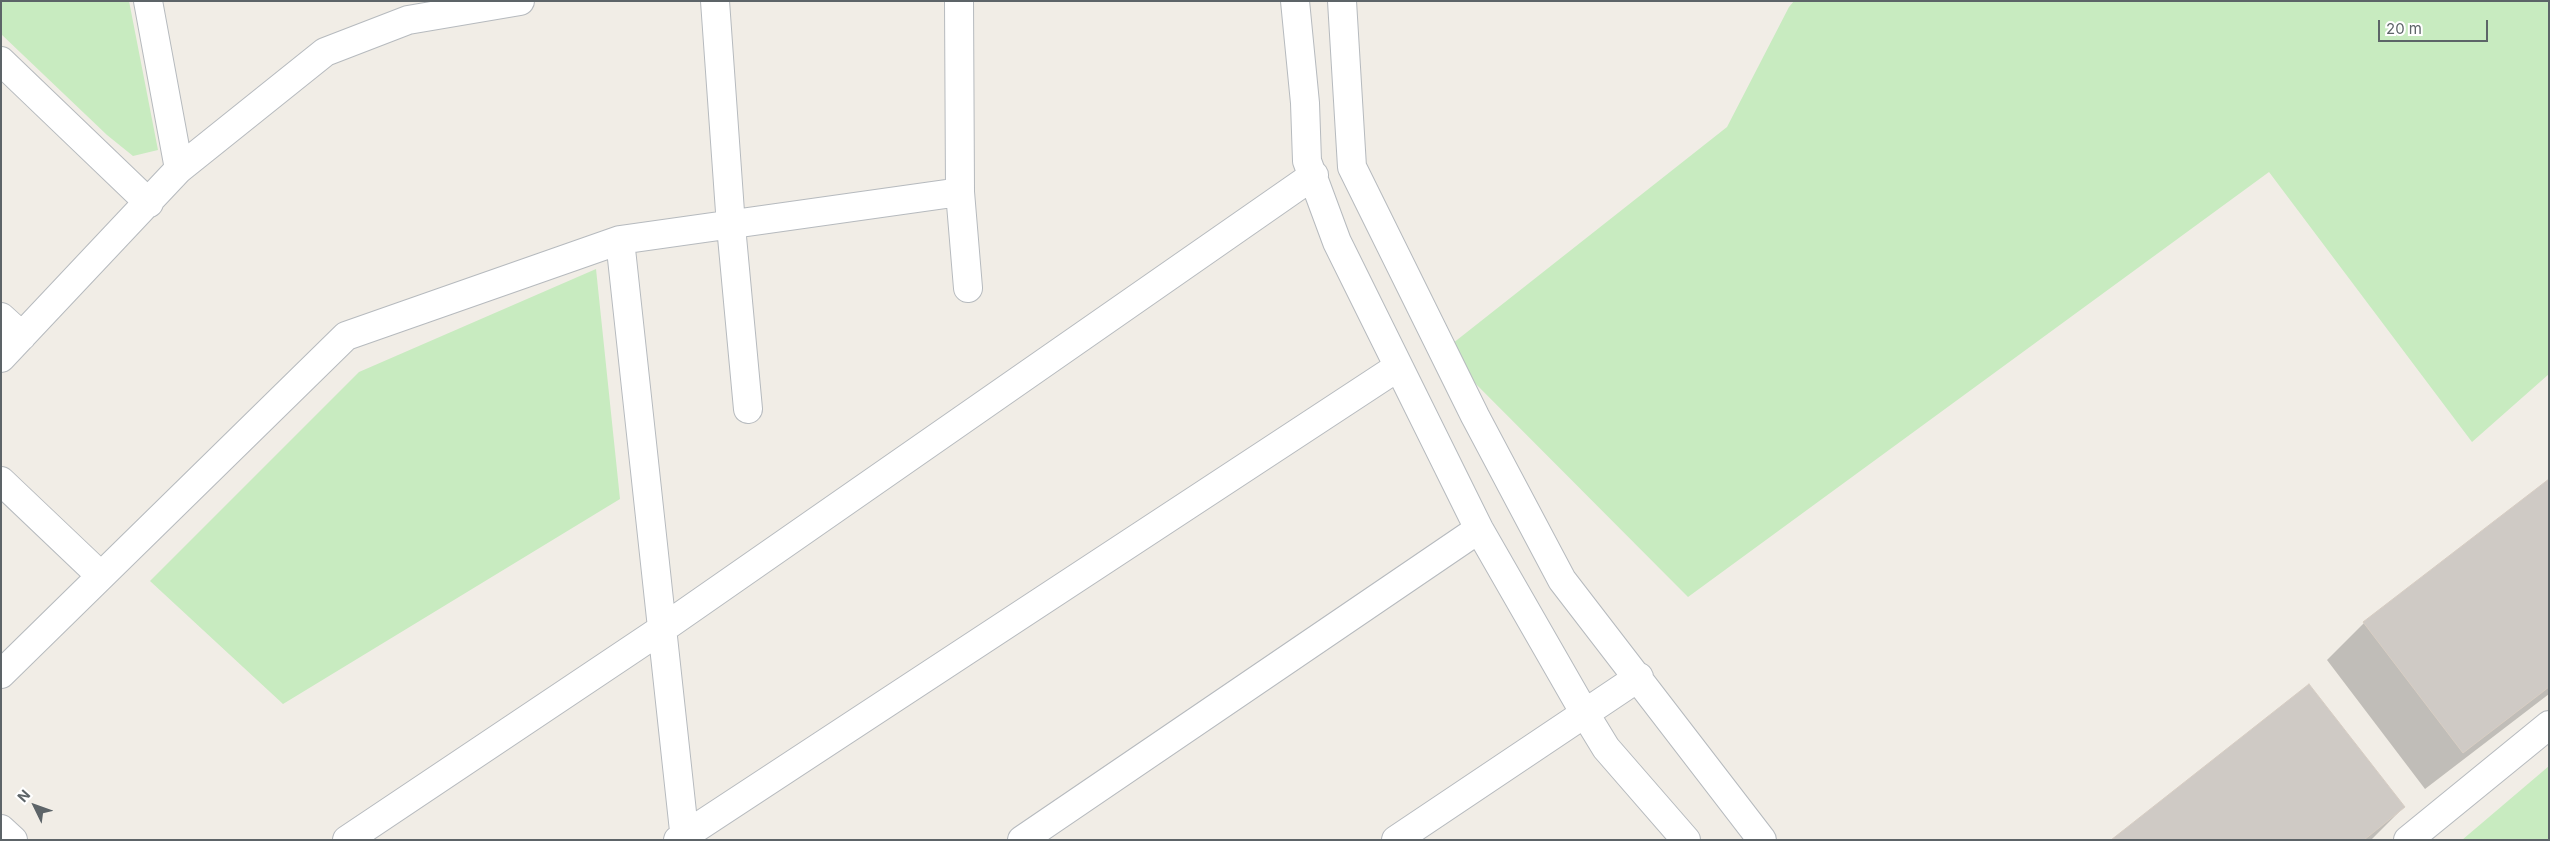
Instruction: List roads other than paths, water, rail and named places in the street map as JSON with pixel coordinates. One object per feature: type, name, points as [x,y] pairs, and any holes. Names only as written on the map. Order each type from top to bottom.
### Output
[{"type":"street","points":[[148,1],[180,169]]},
{"type":"street","points":[[1,358],[180,169],[324,52],[408,20],[520,1]]},
{"type":"street","points":[[715,1],[731,226],[748,409]]},
{"type":"street","points":[[959,1],[960,192],[968,288]]},
{"type":"street","points":[[1294,1],[1305,103],[1307,161],[1337,242],[1479,529],[1584,712],[1606,748],[1686,840]]},
{"type":"street","points":[[1342,1],[1352,167],[1475,416],[1562,580],[1639,677],[1762,840]]},
{"type":"street","points":[[1,61],[149,203]]},
{"type":"street","points":[[347,840],[662,628],[1314,176]]},
{"type":"street","points":[[1,674],[346,336],[620,240],[731,226],[960,192]]},
{"type":"street","points":[[620,240],[683,838],[1398,367]]},
{"type":"street","points":[[1,317],[22,336]]},
{"type":"street","points":[[1,481],[101,576]]},
{"type":"street","points":[[1022,840],[1479,529]]},
{"type":"street","points":[[1396,840],[1584,712],[1639,677]]},
{"type":"street","points":[[2408,840],[2549,725]]},
{"type":"street","points":[[1,829],[13,840]]}]
